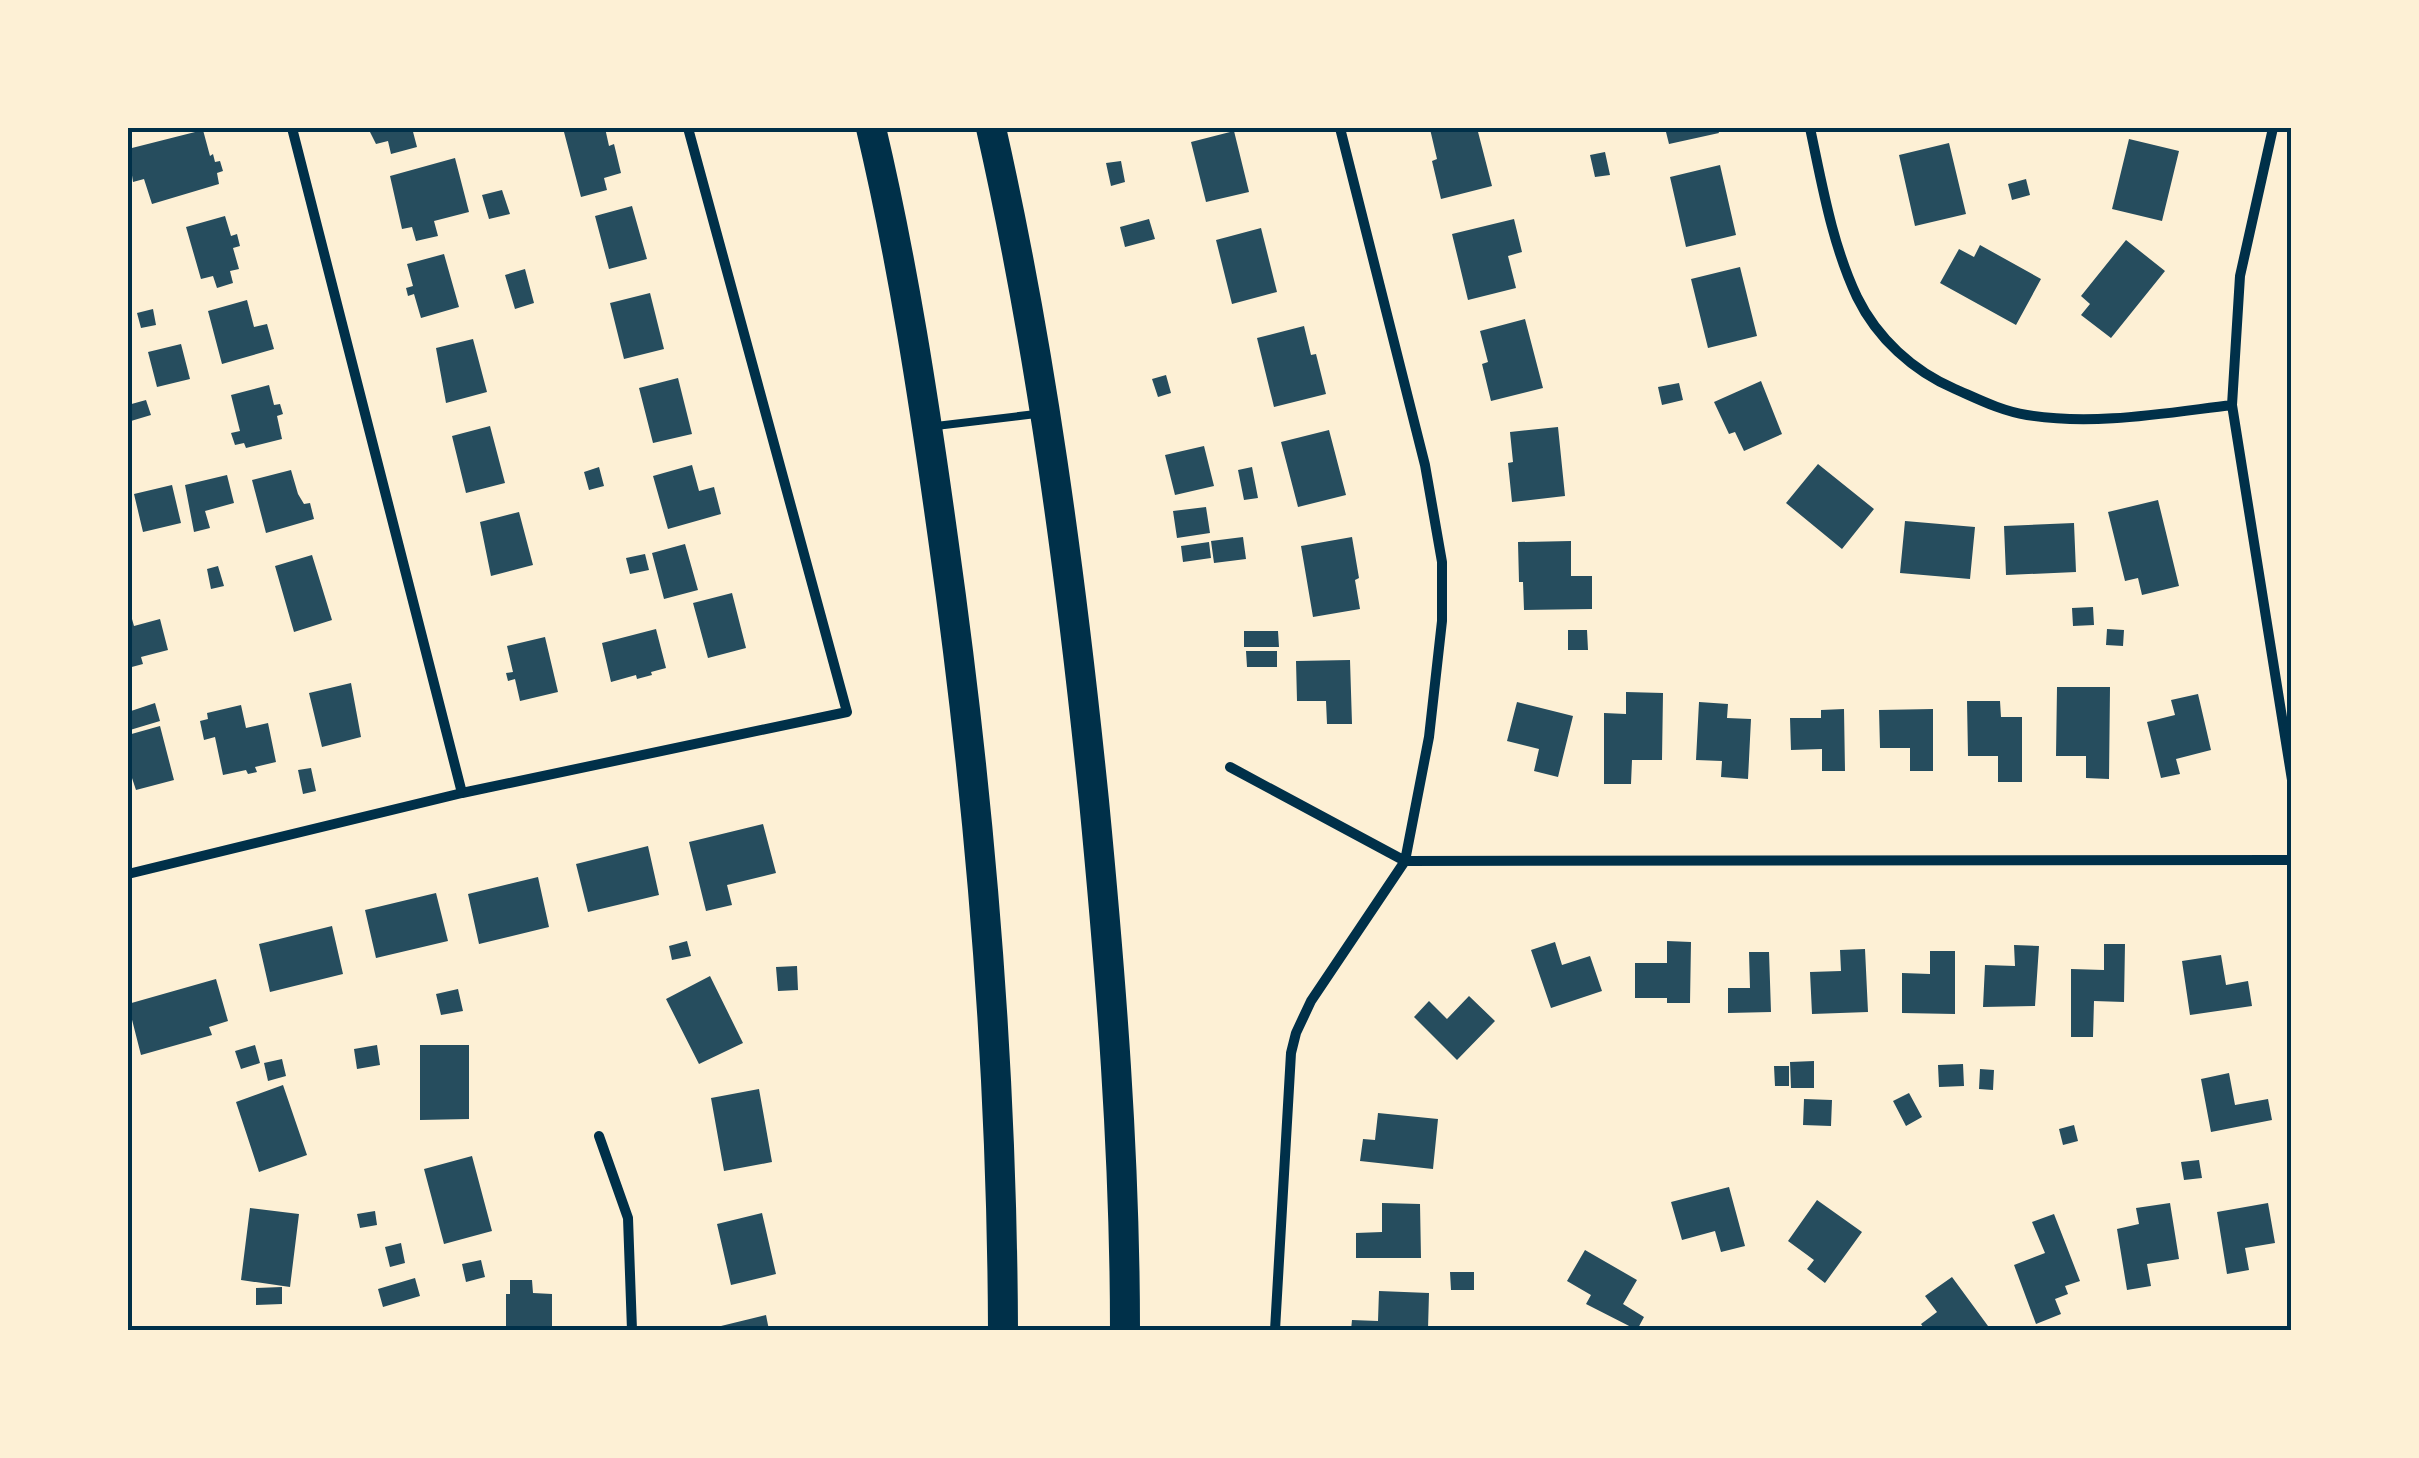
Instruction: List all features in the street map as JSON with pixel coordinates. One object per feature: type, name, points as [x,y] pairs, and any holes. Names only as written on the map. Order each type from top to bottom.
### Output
[{"type":"highway","points":[[871,128],[886,190],[928,427],[962,675],[991,976],[1003,1330]]},
{"type":"highway","points":[[990,128],[1045,413],[1080,661],[1110,971],[1125,1255],[1125,1330]]},
{"type":"street","points":[[292,128],[462,794]]},
{"type":"street","points":[[128,874],[462,794],[847,712],[688,128]]},
{"type":"street","points":[[1274,1330],[1291,1053],[1311,1000],[1404,861],[1429,737],[1442,621],[1442,562],[1425,464],[1340,128]]},
{"type":"street","points":[[1810,128],[1838,247],[1856,296],[1886,338],[1912,365],[1935,381],[1993,406],[2024,415],[2062,418],[2120,418],[2232,404]]},
{"type":"street","points":[[2273,128],[2240,276],[2232,404],[2292,780]]},
{"type":"street","points":[[1230,767],[1404,861],[2292,860]]},
{"type":"street","points":[[599,1136],[628,1218],[632,1330]]},
{"type":"lane","points":[[928,427],[1045,413]]},
{"type":"building","points":[[368,128],[412,128],[417,147],[391,154],[388,141],[376,144]]},
{"type":"building","points":[[605,128],[609,146],[614,144],[621,173],[604,178],[607,190],[581,197],[564,132]]},
{"type":"building","points":[[1477,128],[1492,186],[1441,199],[1430,129]]},
{"type":"building","points":[[1665,128],[1717,128],[1719,133],[1669,144]]},
{"type":"building","points":[[203,130],[210,156],[213,154],[215,162],[220,161],[223,171],[217,173],[219,184],[152,204],[144,179],[133,182],[128,149]]},
{"type":"building","points":[[1234,131],[1249,192],[1206,202],[1191,142]]},
{"type":"building","points":[[2129,139],[2179,151],[2162,221],[2112,209]]},
{"type":"building","points":[[1949,143],[1966,214],[1915,226],[1899,155]]},
{"type":"building","points":[[1605,152],[1610,175],[1595,177],[1590,155]]},
{"type":"building","points":[[455,158],[469,212],[434,221],[438,236],[416,241],[412,227],[402,229],[390,176]]},
{"type":"building","points":[[1121,161],[1125,182],[1111,186],[1106,163]]},
{"type":"building","points":[[1720,165],[1736,235],[1686,247],[1670,177]]},
{"type":"building","points":[[2026,179],[2030,195],[2012,200],[2008,184]]},
{"type":"building","points":[[502,190],[510,214],[489,219],[482,195]]},
{"type":"building","points":[[632,206],[647,259],[609,269],[595,216]]},
{"type":"building","points":[[225,216],[231,236],[237,234],[240,246],[233,248],[239,269],[230,271],[233,283],[217,288],[213,276],[201,279],[186,227]]},
{"type":"building","points":[[1149,219],[1155,239],[1125,247],[1120,227]]},
{"type":"building","points":[[1514,219],[1522,252],[1508,256],[1516,288],[1468,300],[1452,234]]},
{"type":"building","points":[[1261,228],[1277,292],[1232,304],[1216,240]]},
{"type":"building","points":[[2126,240],[2165,271],[2111,338],[2081,315],[2090,304],[2081,296]]},
{"type":"building","points":[[1980,245],[2041,279],[2016,325],[1940,283],[1959,249],[1974,257]]},
{"type":"building","points":[[444,254],[459,307],[421,318],[414,294],[408,296],[406,288],[413,286],[407,264]]},
{"type":"building","points":[[1740,267],[1757,336],[1708,348],[1691,279]]},
{"type":"building","points":[[525,269],[534,303],[515,309],[505,275]]},
{"type":"building","points":[[650,293],[664,349],[624,359],[610,303]]},
{"type":"building","points":[[247,300],[254,327],[267,324],[274,349],[222,364],[208,311]]},
{"type":"building","points":[[153,309],[156,325],[141,328],[137,313]]},
{"type":"building","points":[[1525,319],[1543,388],[1491,401],[1482,364],[1488,362],[1480,331]]},
{"type":"building","points":[[1304,326],[1326,394],[1274,407],[1257,338]]},
{"type":"building","points":[[473,339],[487,392],[446,403],[436,348]]},
{"type":"building","points":[[181,344],[190,379],[157,387],[148,352]]},
{"type":"building","points":[[1166,375],[1171,393],[1158,397],[1152,379]]},
{"type":"building","points":[[678,378],[692,434],[653,443],[639,388]]},
{"type":"building","points":[[1761,381],[1782,434],[1744,451],[1735,432],[1729,434],[1714,402]]},
{"type":"building","points":[[1679,383],[1683,400],[1662,405],[1658,387]]},
{"type":"building","points":[[269,385],[274,405],[280,404],[283,414],[277,416],[282,439],[246,448],[244,443],[235,445],[231,433],[240,431],[231,395]]},
{"type":"building","points":[[146,400],[151,415],[131,421],[128,405]]},
{"type":"building","points":[[490,426],[505,483],[466,493],[452,436]]},
{"type":"building","points":[[1558,427],[1565,496],[1512,502],[1510,432]]},
{"type":"building","points":[[1329,430],[1346,495],[1298,507],[1281,442]]},
{"type":"building","points":[[1204,446],[1214,486],[1175,495],[1165,455]]},
{"type":"building","points":[[1818,464],[1874,509],[1842,549],[1786,503]]},
{"type":"building","points":[[692,465],[699,491],[714,487],[721,514],[668,529],[653,476]]},
{"type":"building","points":[[599,467],[604,486],[589,490],[584,472]]},
{"type":"building","points":[[1252,467],[1258,498],[1244,500],[1238,470]]},
{"type":"building","points":[[291,470],[298,494],[304,504],[310,503],[314,519],[266,533],[252,480]]},
{"type":"building","points":[[227,475],[234,503],[205,511],[210,528],[194,532],[185,485]]},
{"type":"building","points":[[172,485],[181,523],[143,532],[134,494]]},
{"type":"building","points":[[2158,500],[2179,586],[2142,595],[2138,578],[2125,581],[2108,512]]},
{"type":"building","points":[[1206,507],[1210,533],[1177,538],[1173,511]]},
{"type":"building","points":[[519,512],[533,565],[491,576],[480,522]]},
{"type":"building","points":[[1905,521],[1975,527],[1970,579],[1900,573]]},
{"type":"building","points":[[2074,523],[2076,572],[2006,575],[2004,526]]},
{"type":"building","points":[[1243,537],[1246,559],[1214,563],[1211,541]]},
{"type":"building","points":[[1352,537],[1360,609],[1313,617],[1301,546]]},
{"type":"building","points":[[1571,541],[1571,576],[1592,576],[1592,609],[1524,610],[1518,542]]},
{"type":"building","points":[[1209,542],[1211,558],[1183,562],[1181,546]]},
{"type":"building","points":[[685,544],[698,590],[664,599],[652,553]]},
{"type":"building","points":[[645,554],[649,570],[630,574],[626,558]]},
{"type":"building","points":[[312,555],[332,620],[294,632],[275,566]]},
{"type":"building","points":[[218,566],[224,586],[211,589],[207,569]]},
{"type":"building","points":[[732,593],[746,648],[708,658],[693,603]]},
{"type":"building","points":[[128,605],[134,626],[160,619],[168,650],[141,657],[143,664],[128,668]]},
{"type":"building","points":[[2093,607],[2094,625],[2073,626],[2072,608]]},
{"type":"building","points":[[656,629],[666,668],[637,679],[636,675],[611,682],[602,643]]},
{"type":"building","points":[[2107,629],[2124,630],[2123,646],[2106,645]]},
{"type":"building","points":[[1568,630],[1587,630],[1588,650],[1568,650]]},
{"type":"building","points":[[1244,631],[1278,631],[1279,647],[1244,647]]},
{"type":"building","points":[[545,637],[558,692],[520,701],[515,679],[508,681],[506,673],[513,672],[507,646]]},
{"type":"building","points":[[1246,651],[1277,651],[1277,667],[1247,667]]},
{"type":"building","points":[[1350,660],[1352,724],[1327,724],[1326,701],[1297,701],[1296,661]]},
{"type":"building","points":[[351,683],[361,737],[322,747],[309,693]]},
{"type":"building","points":[[2057,687],[2110,687],[2109,779],[2086,778],[2086,756],[2056,756]]},
{"type":"building","points":[[1626,692],[1663,693],[1662,760],[1632,760],[1631,784],[1604,784],[1604,713],[1626,714]]},
{"type":"building","points":[[2198,694],[2211,750],[2176,759],[2180,774],[2161,778],[2147,722],[2175,715],[2171,700]]},
{"type":"building","points":[[1967,701],[2000,701],[2001,717],[2022,717],[2022,782],[1998,782],[1998,756],[1968,756]]},
{"type":"building","points":[[1517,702],[1573,716],[1558,777],[1534,771],[1539,749],[1507,741]]},
{"type":"building","points":[[1699,702],[1728,704],[1727,718],[1751,719],[1748,779],[1721,777],[1722,761],[1696,760]]},
{"type":"building","points":[[155,703],[160,721],[130,730],[128,712]]},
{"type":"building","points":[[241,705],[246,728],[268,723],[276,762],[255,767],[257,772],[223,775],[215,737],[204,740],[200,721],[208,719],[207,713]]},
{"type":"building","points":[[1844,709],[1845,771],[1822,771],[1822,749],[1791,750],[1790,718],[1821,718],[1821,710]]},
{"type":"building","points":[[1933,709],[1933,771],[1910,771],[1910,748],[1880,748],[1879,710]]},
{"type":"building","points":[[160,726],[174,780],[136,790],[128,766],[128,735]]},
{"type":"building","points":[[311,768],[316,791],[303,794],[298,770]]},
{"type":"building","points":[[763,824],[776,873],[727,885],[732,905],[706,911],[689,842]]},
{"type":"building","points":[[648,846],[659,895],[588,912],[576,864]]},
{"type":"building","points":[[538,877],[549,927],[479,944],[468,894]]},
{"type":"building","points":[[436,893],[448,941],[376,958],[365,910]]},
{"type":"building","points":[[332,926],[343,974],[270,992],[259,944]]},
{"type":"building","points":[[687,941],[691,956],[672,960],[669,946]]},
{"type":"building","points":[[1667,941],[1691,942],[1690,1003],[1635,998],[1635,963],[1667,963]]},
{"type":"building","points":[[1555,942],[1562,965],[1590,956],[1602,991],[1551,1008],[1531,950]]},
{"type":"building","points":[[2104,944],[2125,944],[2124,1002],[2094,1001],[2093,1037],[2071,1037],[2071,969],[2104,970]]},
{"type":"building","points":[[2014,945],[2039,946],[2035,1006],[1983,1007],[1985,965],[2015,966]]},
{"type":"building","points":[[1865,949],[1868,1012],[1812,1014],[1810,972],[1841,971],[1840,950]]},
{"type":"building","points":[[1930,951],[1955,951],[1955,1014],[1902,1013],[1902,973],[1930,974]]},
{"type":"building","points":[[1749,952],[1769,952],[1771,1012],[1728,1013],[1728,988],[1750,988]]},
{"type":"building","points":[[2221,955],[2226,985],[2248,981],[2252,1006],[2190,1015],[2182,961]]},
{"type":"building","points":[[797,966],[798,990],[778,991],[776,967]]},
{"type":"building","points":[[710,976],[743,1043],[699,1064],[666,999]]},
{"type":"building","points":[[216,979],[228,1021],[209,1027],[212,1035],[141,1055],[128,1004]]},
{"type":"building","points":[[458,989],[463,1011],[441,1015],[436,994]]},
{"type":"building","points":[[1469,996],[1495,1021],[1457,1060],[1414,1017],[1429,1001],[1447,1019]]},
{"type":"building","points":[[255,1045],[260,1063],[241,1069],[235,1051]]},
{"type":"building","points":[[377,1045],[380,1065],[357,1069],[354,1049]]},
{"type":"building","points":[[420,1045],[469,1045],[469,1119],[420,1120]]},
{"type":"building","points":[[282,1059],[286,1076],[268,1081],[264,1063]]},
{"type":"building","points":[[1814,1061],[1814,1088],[1791,1088],[1790,1062]]},
{"type":"building","points":[[1963,1064],[1964,1086],[1939,1087],[1938,1065]]},
{"type":"building","points":[[1774,1066],[1789,1066],[1789,1086],[1775,1086]]},
{"type":"building","points":[[1980,1069],[1994,1070],[1993,1090],[1979,1089]]},
{"type":"building","points":[[2229,1073],[2235,1105],[2268,1099],[2272,1120],[2211,1132],[2201,1079]]},
{"type":"building","points":[[283,1085],[307,1155],[259,1172],[236,1102]]},
{"type":"building","points":[[759,1089],[772,1162],[724,1171],[711,1098]]},
{"type":"building","points":[[1909,1093],[1922,1117],[1906,1126],[1893,1101]]},
{"type":"building","points":[[1804,1099],[1832,1100],[1831,1126],[1803,1125]]},
{"type":"building","points":[[1378,1113],[1438,1119],[1433,1169],[1360,1161],[1363,1139],[1375,1140]]},
{"type":"building","points":[[2074,1125],[2078,1141],[2063,1145],[2059,1129]]},
{"type":"building","points":[[472,1156],[492,1231],[444,1244],[424,1169]]},
{"type":"building","points":[[2199,1160],[2202,1178],[2184,1180],[2181,1162]]},
{"type":"building","points":[[1729,1187],[1745,1246],[1721,1252],[1715,1231],[1682,1240],[1671,1202]]},
{"type":"building","points":[[1817,1200],[1862,1232],[1825,1283],[1807,1269],[1814,1260],[1788,1241]]},
{"type":"building","points":[[1382,1203],[1420,1204],[1421,1258],[1356,1258],[1356,1233],[1382,1232]]},
{"type":"building","points":[[2170,1203],[2179,1259],[2147,1264],[2151,1286],[2127,1290],[2117,1229],[2139,1224],[2136,1208]]},
{"type":"building","points":[[2268,1203],[2275,1243],[2245,1248],[2249,1270],[2227,1274],[2217,1212]]},
{"type":"building","points":[[250,1208],[299,1214],[290,1287],[241,1280]]},
{"type":"building","points":[[375,1211],[377,1225],[360,1228],[357,1214]]},
{"type":"building","points":[[762,1213],[776,1274],[731,1285],[717,1224]]},
{"type":"building","points":[[2054,1214],[2080,1281],[2065,1286],[2068,1294],[2055,1299],[2061,1314],[2036,1324],[2014,1265],[2045,1253],[2032,1222]]},
{"type":"building","points":[[401,1243],[405,1263],[390,1267],[385,1247]]},
{"type":"building","points":[[1585,1250],[1637,1280],[1623,1304],[1644,1317],[1637,1330],[1586,1304],[1591,1295],[1567,1281]]},
{"type":"building","points":[[481,1260],[485,1277],[466,1282],[462,1264]]},
{"type":"building","points":[[1450,1272],[1474,1272],[1474,1290],[1451,1290]]},
{"type":"building","points":[[1952,1277],[1988,1326],[1982,1330],[1925,1330],[1921,1324],[1937,1312],[1925,1296]]},
{"type":"building","points":[[415,1278],[420,1296],[383,1307],[378,1289]]},
{"type":"building","points":[[510,1280],[532,1280],[533,1293],[552,1294],[552,1330],[506,1330]]},
{"type":"building","points":[[282,1287],[282,1304],[256,1305],[256,1288]]},
{"type":"building","points":[[1379,1291],[1429,1293],[1428,1329],[1351,1330],[1352,1320],[1378,1321]]},
{"type":"building","points":[[766,1315],[769,1330],[722,1330],[721,1326]]}]
